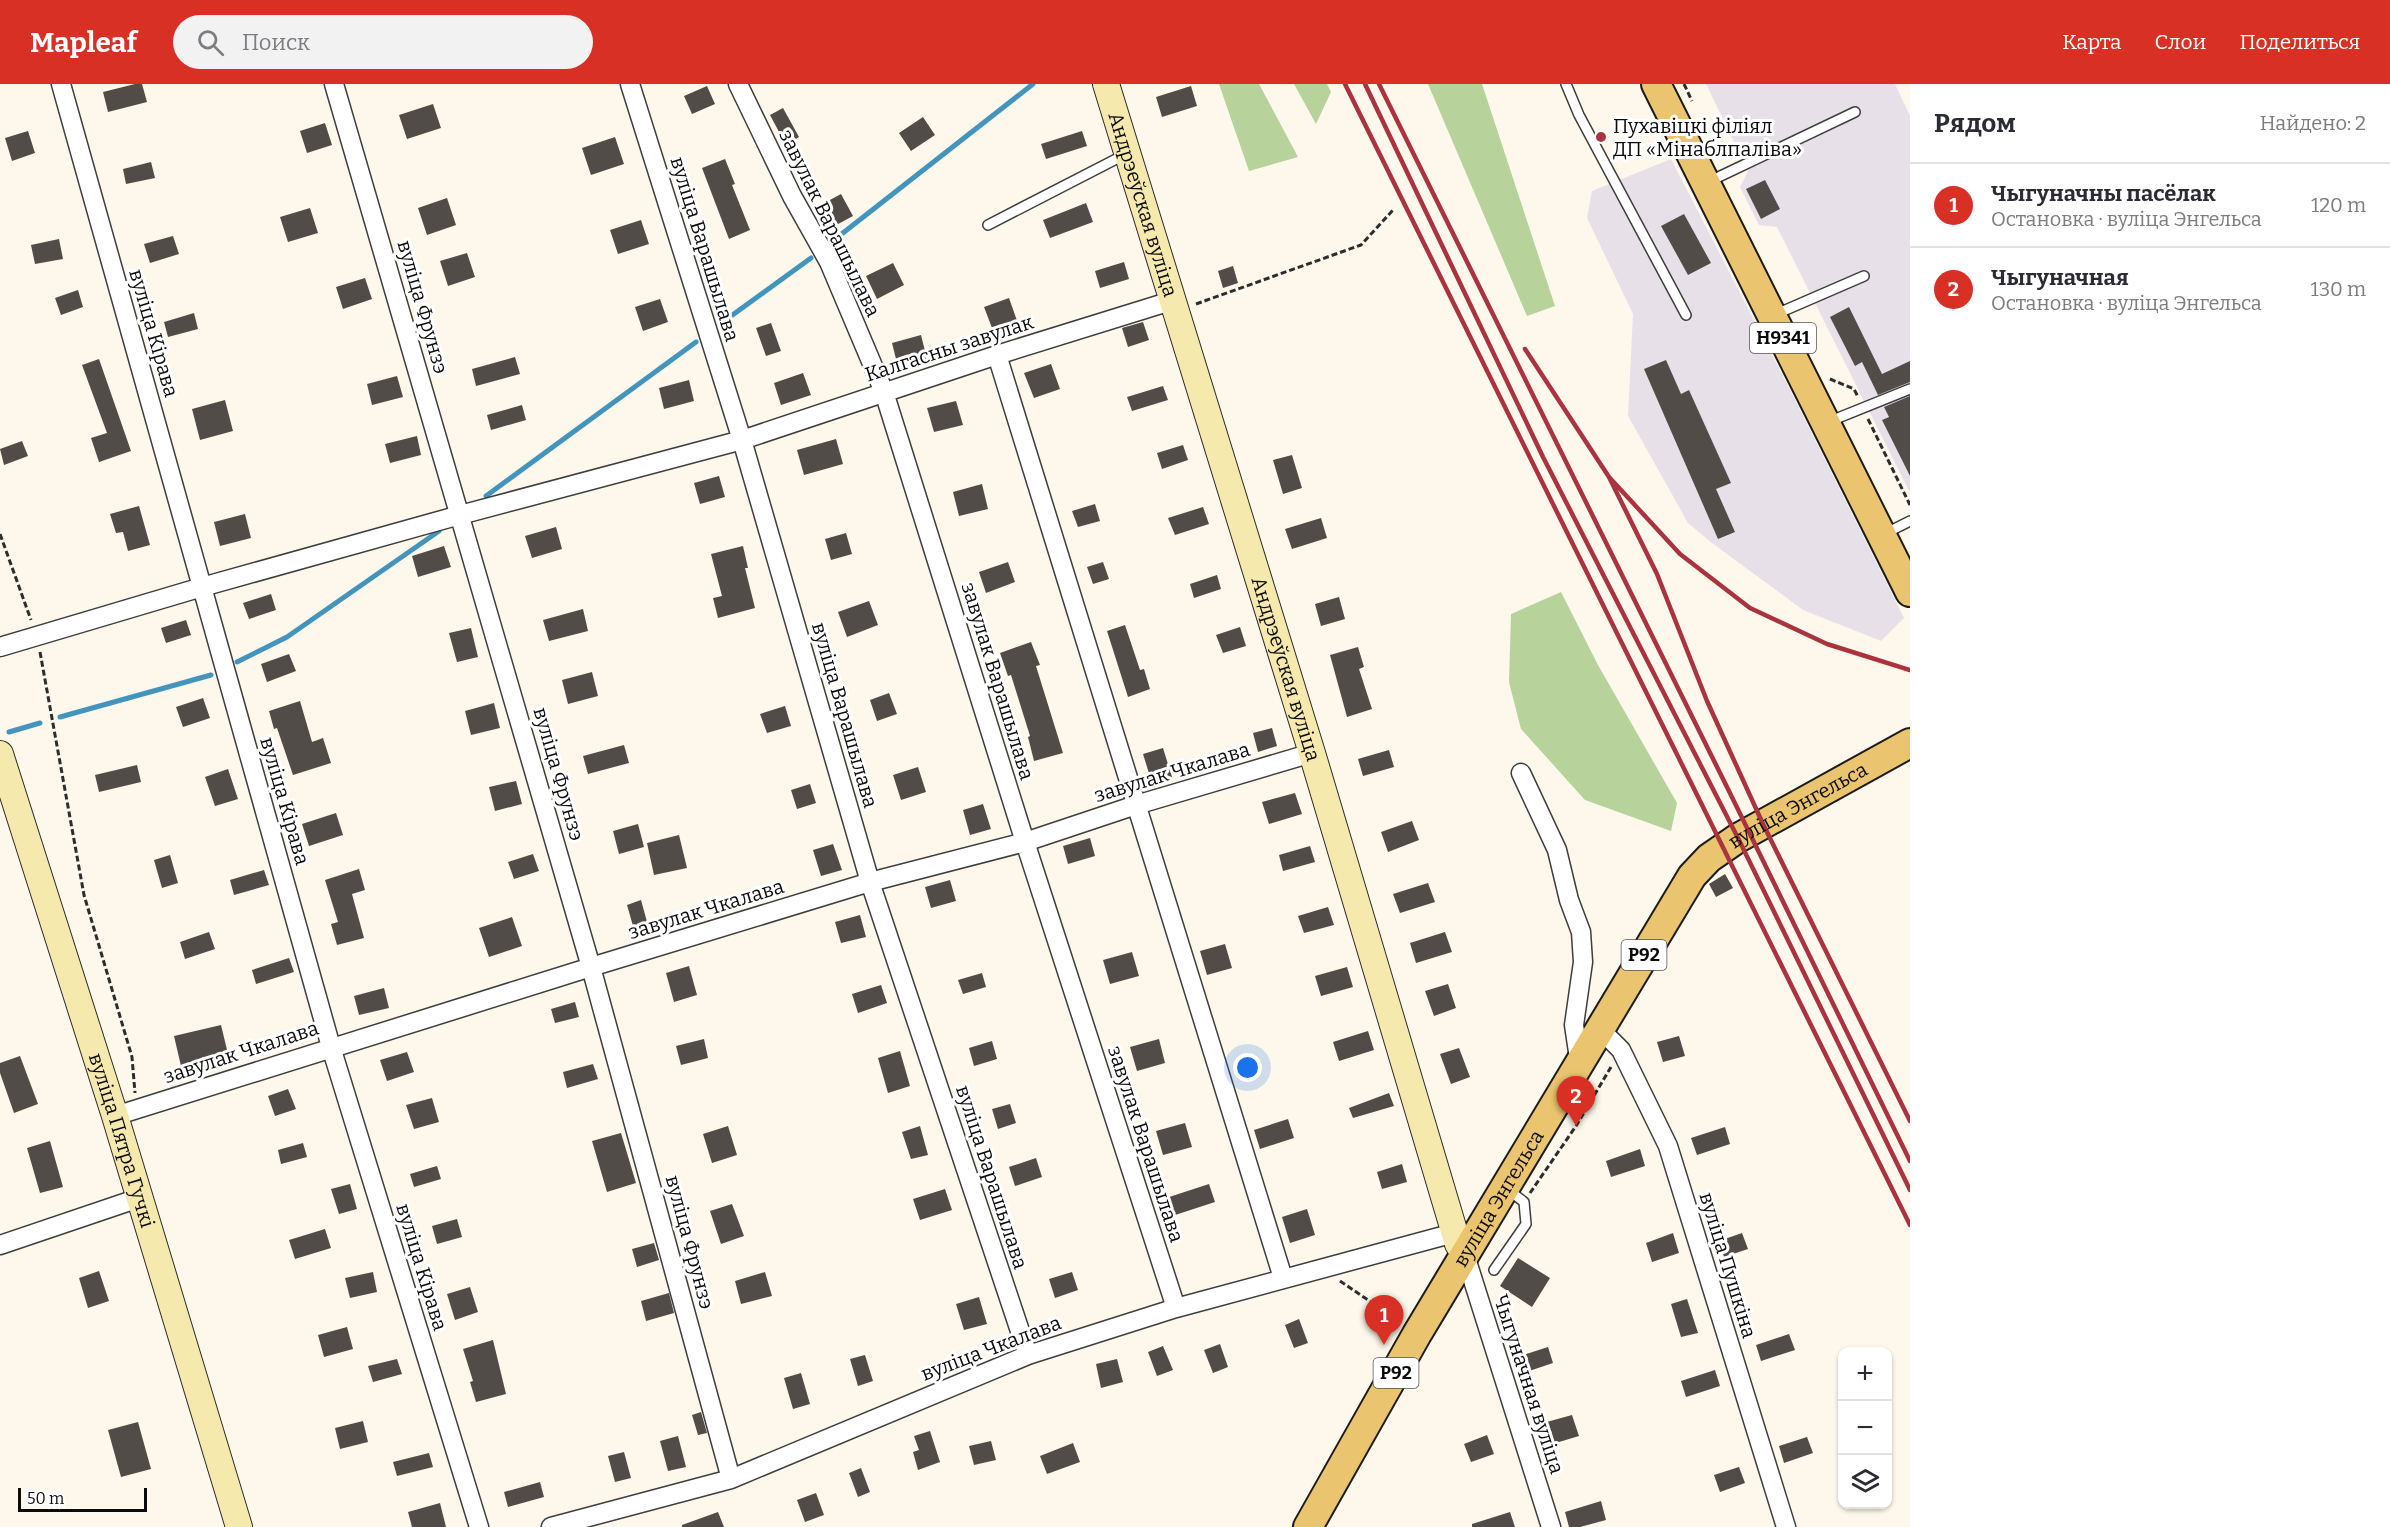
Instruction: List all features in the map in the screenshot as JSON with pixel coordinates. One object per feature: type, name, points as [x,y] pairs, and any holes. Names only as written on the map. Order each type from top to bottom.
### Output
[{"type":"main road","name":"Андрэеўская вуліца","points":[[1106,84],[1460,1244]]},
{"type":"main road","name":"Н9341","points":[[1656,84],[1910,592]]},
{"type":"main road","name":"вуліца Энгельса","points":[[1308,1527],[1417,1334],[1460,1244],[1505,1188],[1692,876],[1709,858],[1738,838],[1910,743]]},
{"type":"main road","name":"вуліца Пятра Гучкі","points":[[0,754],[126,1113],[140,1198],[239,1527]]},
{"type":"street","name":"вуліца Кірава","points":[[61,84],[331,1047],[479,1527]]},
{"type":"street","name":"вуліца Фрунзэ","points":[[334,84],[591,967],[731,1479]]},
{"type":"street","name":"вуліца Варашылава","points":[[630,84],[742,440],[870,882],[1028,1355]]},
{"type":"street","name":"завулак Варашылава","points":[[738,84],[792,196],[829,262],[884,392],[1025,842],[1176,1308]]},
{"type":"street","name":"Калгасны завулак","points":[[0,647],[202,587],[460,515],[742,440],[997,355],[1173,306]]},
{"type":"street","points":[[997,355],[1283,1278]]},
{"type":"street","name":"завулак Чкалава","points":[[126,1113],[331,1047],[870,882],[1025,842],[1136,805],[1312,753]]},
{"type":"street","points":[[1521,773],[1557,850],[1569,900],[1581,932],[1582,962],[1574,1025],[1578,1052],[1583,1058]]},
{"type":"street","name":"вуліца Пушкіна","points":[[1600,1029],[1621,1050],[1668,1146],[1786,1527]]},
{"type":"street","points":[[0,1245],[140,1198]]},
{"type":"street","name":"вуліца Чкалава","points":[[551,1527],[731,1479],[1028,1355],[1176,1308],[1283,1278],[1460,1244]]},
{"type":"street","name":"Чыгуначная вуліца","points":[[1460,1244],[1551,1527]]},
{"type":"lane","points":[[1566,84],[1579,115],[1686,315]]},
{"type":"lane","points":[[1706,183],[1855,112]]},
{"type":"lane","points":[[988,225],[1127,154]]},
{"type":"lane","points":[[1772,316],[1864,276]]},
{"type":"lane","points":[[1826,423],[1910,388]]},
{"type":"lane","points":[[1882,535],[1910,521]]},
{"type":"lane","points":[[1494,1270],[1526,1224],[1524,1202],[1505,1188]]},
{"type":"path","points":[[1173,306],[1361,245],[1393,210]]},
{"type":"path","points":[[0,534],[37,637],[84,895],[132,1057],[126,1113]]},
{"type":"shaded area","points":[[1706,84],[1895,84],[1910,116],[1910,493],[1777,227],[1759,225],[1740,187],[1748,171]]},
{"type":"shaded area","points":[[1671,159],[1904,618],[1881,641],[1803,610],[1688,523],[1628,416],[1633,314],[1587,218],[1592,191]]},
{"type":"green space","points":[[1219,84],[1259,84],[1298,157],[1249,171]]},
{"type":"green space","points":[[1294,84],[1327,84],[1331,92],[1316,124]]},
{"type":"green space","points":[[1428,84],[1482,84],[1555,306],[1527,316]]},
{"type":"green space","points":[[1561,592],[1598,665],[1677,803],[1671,831],[1585,800],[1521,729],[1509,682],[1511,614]]},
{"type":"building","points":[[142,84],[147,102],[108,112],[103,92]]},
{"type":"building","points":[[707,86],[715,104],[692,114],[684,96]]},
{"type":"building","points":[[1191,86],[1197,106],[1162,117],[1156,97]]},
{"type":"building","points":[[433,104],[441,128],[407,139],[399,115]]},
{"type":"building","points":[[783,108],[799,137],[786,145],[770,115]]},
{"type":"building","points":[[923,117],[935,135],[911,151],[899,133]]},
{"type":"building","points":[[325,123],[332,145],[307,153],[300,131]]},
{"type":"building","points":[[28,131],[35,153],[12,161],[5,138]]},
{"type":"building","points":[[1082,131],[1087,146],[1046,159],[1041,144]]},
{"type":"building","points":[[615,137],[624,164],[591,175],[582,148]]},
{"type":"building","points":[[725,159],[735,184],[732,185],[750,230],[729,239],[702,168]]},
{"type":"building","points":[[151,162],[155,178],[126,184],[123,169]]},
{"type":"building","points":[[1765,180],[1780,209],[1761,219],[1746,189]]},
{"type":"building","points":[[841,194],[853,216],[827,230],[815,208]]},
{"type":"building","points":[[447,198],[456,225],[427,235],[418,208]]},
{"type":"building","points":[[1086,203],[1093,222],[1050,238],[1043,220]]},
{"type":"building","points":[[310,208],[318,233],[288,242],[280,217]]},
{"type":"building","points":[[1684,214],[1711,263],[1688,275],[1661,226]]},
{"type":"building","points":[[641,220],[649,244],[618,254],[610,230]]},
{"type":"building","points":[[173,236],[179,254],[150,263],[144,244]]},
{"type":"building","points":[[59,239],[63,259],[35,264],[31,245]]},
{"type":"building","points":[[467,253],[475,277],[448,286],[440,261]]},
{"type":"building","points":[[1124,262],[1129,279],[1100,288],[1095,271]]},
{"type":"building","points":[[893,263],[904,285],[877,299],[866,276]]},
{"type":"building","points":[[1233,266],[1238,283],[1223,288],[1218,271]]},
{"type":"building","points":[[365,278],[372,299],[343,309],[336,287]]},
{"type":"building","points":[[78,290],[83,307],[61,315],[55,298]]},
{"type":"building","points":[[1009,298],[1021,332],[997,341],[984,307]]},
{"type":"building","points":[[660,299],[668,322],[643,331],[635,307]]},
{"type":"building","points":[[1849,307],[1882,374],[1910,361],[1910,382],[1878,395],[1862,362],[1855,366],[1830,317]]},
{"type":"building","points":[[194,313],[198,329],[168,337],[164,322]]},
{"type":"building","points":[[1143,322],[1149,340],[1128,347],[1122,328]]},
{"type":"building","points":[[771,323],[781,351],[766,356],[756,328]]},
{"type":"building","points":[[921,335],[927,359],[898,367],[892,343]]},
{"type":"building","points":[[515,357],[520,374],[476,386],[472,369]]},
{"type":"building","points":[[99,359],[131,451],[99,462],[91,438],[107,433],[82,365]]},
{"type":"building","points":[[1666,360],[1681,394],[1689,390],[1731,483],[1716,489],[1735,532],[1718,539],[1644,369]]},
{"type":"building","points":[[1051,364],[1060,389],[1034,398],[1024,373]]},
{"type":"building","points":[[803,373],[811,395],[781,405],[774,383]]},
{"type":"building","points":[[397,376],[403,397],[372,405],[367,384]]},
{"type":"building","points":[[689,380],[694,401],[664,409],[659,388]]},
{"type":"building","points":[[1163,386],[1168,400],[1132,411],[1127,397]]},
{"type":"building","points":[[1910,396],[1910,476],[1882,420],[1889,417],[1884,407]]},
{"type":"building","points":[[225,400],[233,431],[200,440],[192,409]]},
{"type":"building","points":[[956,401],[963,425],[934,432],[927,408]]},
{"type":"building","points":[[522,405],[526,420],[491,430],[487,415]]},
{"type":"building","points":[[417,436],[421,455],[390,463],[385,444]]},
{"type":"building","points":[[836,439],[843,464],[804,475],[797,450]]},
{"type":"building","points":[[22,441],[28,456],[4,465],[0,449]]},
{"type":"building","points":[[1183,445],[1188,460],[1162,469],[1157,453]]},
{"type":"building","points":[[1292,455],[1302,488],[1283,494],[1273,460]]},
{"type":"building","points":[[719,476],[725,497],[700,504],[694,483]]},
{"type":"building","points":[[982,484],[988,509],[959,516],[953,492]]},
{"type":"building","points":[[1095,504],[1100,521],[1078,527],[1072,511]]},
{"type":"building","points":[[139,506],[150,545],[128,551],[123,532],[116,533],[110,514]]},
{"type":"building","points":[[1203,507],[1209,524],[1175,535],[1168,518]]},
{"type":"building","points":[[245,514],[251,538],[220,546],[214,522]]},
{"type":"building","points":[[1321,518],[1327,538],[1292,549],[1285,529]]},
{"type":"building","points":[[556,527],[562,549],[532,558],[525,536]]},
{"type":"building","points":[[846,533],[852,554],[831,560],[825,539]]},
{"type":"building","points":[[444,546],[451,567],[418,577],[412,556]]},
{"type":"building","points":[[743,546],[748,568],[745,568],[755,608],[718,618],[713,598],[722,596],[711,554]]},
{"type":"building","points":[[1008,562],[1015,582],[986,593],[979,572]]},
{"type":"building","points":[[1103,562],[1109,579],[1093,584],[1087,567]]},
{"type":"building","points":[[1217,575],[1221,589],[1194,598],[1190,584]]},
{"type":"building","points":[[271,594],[276,610],[249,619],[243,603]]},
{"type":"building","points":[[1339,597],[1345,619],[1321,626],[1315,604]]},
{"type":"building","points":[[869,601],[878,625],[847,637],[838,612]]},
{"type":"building","points":[[583,609],[588,631],[549,641],[543,620]]},
{"type":"building","points":[[186,620],[191,635],[166,643],[161,628]]},
{"type":"building","points":[[1125,625],[1140,670],[1144,669],[1150,689],[1128,697],[1107,631]]},
{"type":"building","points":[[1240,627],[1246,646],[1223,653],[1216,635]]},
{"type":"building","points":[[471,628],[478,657],[457,662],[449,633]]},
{"type":"building","points":[[1031,642],[1040,665],[1036,666],[1063,753],[1034,761],[1028,737],[1030,736],[1011,675],[1008,676],[1000,653]]},
{"type":"building","points":[[1358,647],[1364,667],[1359,669],[1372,709],[1347,717],[1330,655]]},
{"type":"building","points":[[289,654],[296,671],[267,682],[261,664]]},
{"type":"building","points":[[592,672],[598,696],[568,704],[562,680]]},
{"type":"building","points":[[889,693],[897,714],[877,721],[870,700]]},
{"type":"building","points":[[203,698],[210,718],[183,727],[176,707]]},
{"type":"building","points":[[300,701],[312,742],[323,738],[331,763],[293,775],[269,711]]},
{"type":"building","points":[[494,703],[500,728],[471,735],[465,711]]},
{"type":"building","points":[[785,706],[791,726],[767,733],[760,714]]},
{"type":"building","points":[[1272,728],[1277,746],[1258,752],[1253,733]]},
{"type":"building","points":[[624,745],[629,763],[588,774],[583,756]]},
{"type":"building","points":[[1163,748],[1172,777],[1152,783],[1143,754]]},
{"type":"building","points":[[1389,750],[1394,767],[1363,776],[1358,759]]},
{"type":"building","points":[[137,765],[141,782],[99,792],[95,775]]},
{"type":"building","points":[[918,767],[926,792],[901,800],[893,775]]},
{"type":"building","points":[[228,769],[238,799],[215,806],[205,777]]},
{"type":"building","points":[[516,781],[522,804],[495,811],[489,787]]},
{"type":"building","points":[[810,784],[816,803],[797,809],[791,790]]},
{"type":"building","points":[[1295,793],[1302,814],[1269,824],[1262,802]]},
{"type":"building","points":[[983,804],[991,829],[970,835],[963,810]]},
{"type":"building","points":[[336,813],[343,835],[309,846],[302,824]]},
{"type":"building","points":[[1412,821],[1419,840],[1388,852],[1381,832]]},
{"type":"building","points":[[638,824],[644,847],[619,854],[613,831]]},
{"type":"building","points":[[679,835],[687,868],[654,875],[647,843]]},
{"type":"building","points":[[1090,838],[1095,856],[1068,864],[1063,846]]},
{"type":"building","points":[[833,844],[842,870],[821,876],[813,850]]},
{"type":"building","points":[[1310,846],[1315,862],[1283,871],[1279,855]]},
{"type":"building","points":[[533,854],[539,871],[514,879],[508,862]]},
{"type":"building","points":[[170,855],[178,883],[162,888],[154,860]]},
{"type":"building","points":[[359,869],[365,890],[352,894],[364,938],[337,945],[331,924],[338,922],[325,880]]},
{"type":"building","points":[[264,870],[269,885],[234,895],[230,880]]},
{"type":"building","points":[[1725,874],[1733,888],[1716,897],[1709,884]]},
{"type":"building","points":[[950,880],[956,901],[931,908],[925,887]]},
{"type":"building","points":[[1428,883],[1435,902],[1400,913],[1393,894]]},
{"type":"building","points":[[641,900],[649,929],[635,933],[627,905]]},
{"type":"building","points":[[1328,907],[1334,925],[1304,933],[1298,916]]},
{"type":"building","points":[[860,915],[866,937],[841,943],[835,922]]},
{"type":"building","points":[[512,917],[522,946],[489,957],[479,928]]},
{"type":"building","points":[[209,932],[215,949],[185,959],[180,942]]},
{"type":"building","points":[[1445,932],[1452,952],[1416,963],[1410,943]]},
{"type":"building","points":[[1225,944],[1232,968],[1207,975],[1200,951]]},
{"type":"building","points":[[1132,952],[1139,976],[1110,984],[1103,960]]},
{"type":"building","points":[[289,958],[294,972],[256,984],[252,970]]},
{"type":"building","points":[[689,966],[697,995],[674,1002],[666,973]]},
{"type":"building","points":[[1347,967],[1353,987],[1321,996],[1315,976]]},
{"type":"building","points":[[982,973],[986,987],[963,994],[958,980]]},
{"type":"building","points":[[1448,984],[1456,1008],[1434,1016],[1425,991]]},
{"type":"building","points":[[881,985],[887,1003],[858,1013],[852,994]]},
{"type":"building","points":[[384,988],[389,1008],[359,1015],[354,996]]},
{"type":"building","points":[[575,1002],[579,1017],[555,1023],[551,1009]]},
{"type":"building","points":[[221,1025],[228,1054],[181,1066],[174,1036]]},
{"type":"building","points":[[1368,1031],[1374,1050],[1339,1061],[1333,1042]]},
{"type":"building","points":[[1679,1036],[1685,1056],[1663,1062],[1657,1042]]},
{"type":"building","points":[[704,1039],[708,1058],[681,1065],[676,1046]]},
{"type":"building","points":[[1159,1039],[1165,1063],[1137,1071],[1130,1047]]},
{"type":"building","points":[[992,1041],[997,1059],[974,1066],[969,1048]]},
{"type":"building","points":[[1459,1048],[1470,1077],[1451,1084],[1440,1054]]},
{"type":"building","points":[[900,1051],[910,1086],[888,1093],[878,1058]]},
{"type":"building","points":[[407,1052],[414,1072],[387,1081],[380,1060]]},
{"type":"building","points":[[20,1056],[38,1104],[14,1113],[0,1073],[0,1063]]},
{"type":"building","points":[[593,1064],[598,1079],[567,1088],[563,1072]]},
{"type":"building","points":[[288,1089],[296,1109],[275,1116],[268,1096]]},
{"type":"building","points":[[1389,1093],[1394,1106],[1353,1118],[1349,1108]]},
{"type":"building","points":[[432,1098],[439,1122],[414,1129],[406,1105]]},
{"type":"building","points":[[1010,1104],[1016,1123],[998,1129],[992,1109]]},
{"type":"building","points":[[1288,1119],[1294,1138],[1260,1149],[1254,1130]]},
{"type":"building","points":[[1185,1123],[1192,1147],[1163,1155],[1156,1131]]},
{"type":"building","points":[[728,1126],[737,1155],[712,1163],[703,1134]]},
{"type":"building","points":[[920,1126],[928,1155],[911,1159],[902,1132]]},
{"type":"building","points":[[1725,1127],[1730,1144],[1697,1155],[1691,1138]]},
{"type":"building","points":[[621,1133],[636,1183],[607,1192],[592,1141]]},
{"type":"building","points":[[50,1141],[63,1187],[40,1193],[27,1148]]},
{"type":"building","points":[[303,1143],[307,1157],[281,1164],[278,1150]]},
{"type":"building","points":[[1640,1149],[1645,1166],[1611,1177],[1606,1161]]},
{"type":"building","points":[[1036,1158],[1042,1177],[1015,1186],[1009,1167]]},
{"type":"building","points":[[1402,1164],[1407,1182],[1382,1189],[1377,1172]]},
{"type":"building","points":[[437,1166],[441,1179],[414,1187],[410,1174]]},
{"type":"building","points":[[350,1184],[357,1209],[339,1214],[331,1189]]},
{"type":"building","points":[[1209,1184],[1215,1202],[1169,1217],[1163,1199]]},
{"type":"building","points":[[945,1189],[952,1210],[920,1220],[913,1199]]},
{"type":"building","points":[[732,1204],[744,1236],[721,1244],[710,1211]]},
{"type":"building","points":[[1307,1209],[1315,1235],[1290,1243],[1282,1217]]},
{"type":"building","points":[[457,1219],[462,1237],[437,1244],[432,1226]]},
{"type":"building","points":[[325,1229],[331,1248],[295,1259],[289,1240]]},
{"type":"building","points":[[1673,1233],[1679,1253],[1652,1262],[1646,1243]]},
{"type":"building","points":[[1742,1233],[1748,1249],[1724,1257],[1719,1241]]},
{"type":"building","points":[[654,1243],[659,1260],[637,1267],[632,1249]]},
{"type":"building","points":[[1518,1258],[1550,1278],[1532,1307],[1500,1286]]},
{"type":"building","points":[[99,1271],[109,1301],[88,1308],[79,1278]]},
{"type":"building","points":[[373,1272],[377,1292],[350,1298],[345,1278]]},
{"type":"building","points":[[765,1272],[772,1296],[741,1304],[735,1281]]},
{"type":"building","points":[[1072,1272],[1078,1290],[1055,1298],[1049,1279]]},
{"type":"building","points":[[470,1287],[478,1312],[455,1320],[447,1294]]},
{"type":"building","points":[[669,1293],[674,1313],[646,1321],[641,1301]]},
{"type":"building","points":[[979,1297],[987,1324],[964,1330],[956,1304]]},
{"type":"building","points":[[1687,1299],[1698,1333],[1681,1337],[1671,1304]]},
{"type":"building","points":[[1299,1319],[1308,1343],[1294,1348],[1285,1325]]},
{"type":"building","points":[[347,1327],[353,1349],[324,1357],[318,1335]]},
{"type":"building","points":[[1789,1334],[1795,1350],[1761,1361],[1756,1345]]},
{"type":"building","points":[[493,1340],[506,1394],[476,1402],[470,1382],[473,1381],[463,1349]]},
{"type":"building","points":[[1220,1344],[1228,1367],[1213,1373],[1204,1350]]},
{"type":"building","points":[[1163,1346],[1173,1370],[1157,1376],[1148,1352]]},
{"type":"building","points":[[1548,1347],[1553,1363],[1520,1374],[1514,1358]]},
{"type":"building","points":[[865,1355],[873,1381],[858,1386],[850,1359]]},
{"type":"building","points":[[397,1359],[402,1374],[373,1382],[368,1366]]},
{"type":"building","points":[[1117,1359],[1123,1382],[1101,1388],[1096,1364]]},
{"type":"building","points":[[1715,1370],[1720,1386],[1686,1397],[1681,1381]]},
{"type":"building","points":[[801,1373],[810,1404],[793,1409],[784,1378]]},
{"type":"building","points":[[701,1412],[707,1433],[698,1435],[692,1415]]},
{"type":"building","points":[[1572,1415],[1579,1436],[1549,1445],[1543,1423]]},
{"type":"building","points":[[363,1421],[368,1442],[340,1449],[335,1428]]},
{"type":"building","points":[[138,1422],[151,1469],[121,1477],[108,1430]]},
{"type":"building","points":[[930,1431],[940,1462],[918,1470],[913,1452],[919,1450],[914,1436]]},
{"type":"building","points":[[1487,1435],[1494,1454],[1471,1462],[1464,1444]]},
{"type":"building","points":[[678,1436],[686,1467],[668,1471],[660,1441]]},
{"type":"building","points":[[1807,1437],[1813,1453],[1784,1463],[1779,1446]]},
{"type":"building","points":[[991,1441],[996,1460],[974,1465],[969,1446]]},
{"type":"building","points":[[1073,1443],[1080,1462],[1047,1474],[1040,1456]]},
{"type":"building","points":[[624,1452],[631,1478],[615,1482],[608,1456]]},
{"type":"building","points":[[429,1453],[433,1467],[397,1476],[393,1462]]},
{"type":"building","points":[[1739,1467],[1745,1483],[1720,1492],[1714,1475]]},
{"type":"building","points":[[861,1468],[870,1492],[858,1497],[849,1473]]},
{"type":"building","points":[[540,1482],[544,1497],[508,1507],[504,1492]]},
{"type":"building","points":[[816,1493],[824,1515],[805,1522],[797,1500]]},
{"type":"building","points":[[1601,1501],[1606,1520],[1580,1527],[1569,1527],[1565,1512]]},
{"type":"building","points":[[440,1503],[446,1527],[412,1527],[408,1512]]},
{"type":"building","points":[[718,1512],[724,1527],[682,1527],[682,1525]]},
{"type":"building","points":[[1510,1512],[1515,1527],[1472,1527],[1472,1524]]},
{"type":"waterway","points":[[834,240],[1033,84]]},
{"type":"waterway","points":[[720,324],[811,258]]},
{"type":"waterway","points":[[486,496],[696,342]]},
{"type":"waterway","points":[[237,662],[287,637],[439,531]]},
{"type":"waterway","points":[[60,717],[211,675]]},
{"type":"waterway","points":[[9,732],[40,723]]},
{"type":"railway","points":[[1345,84],[1910,1225]]},
{"type":"railway","points":[[1365,84],[1543,457],[1738,838],[1910,1190]]},
{"type":"railway","points":[[1379,84],[1910,1161]]},
{"type":"railway","points":[[1525,349],[1609,477],[1680,554],[1750,608],[1827,644],[1910,670]]},
{"type":"railway","points":[[1609,477],[1657,574],[1707,701],[1763,824],[1910,1121]]},
{"type":"place","name":"Пухавіцкі філіял ДП «Мінаблпаліва»","points":[[1601,137]]},
{"type":"place","name":"Чыгуначная","points":[[1576,1126]]},
{"type":"place","name":"Чыгуначны пасёлак","points":[[1384,1345]]}]
